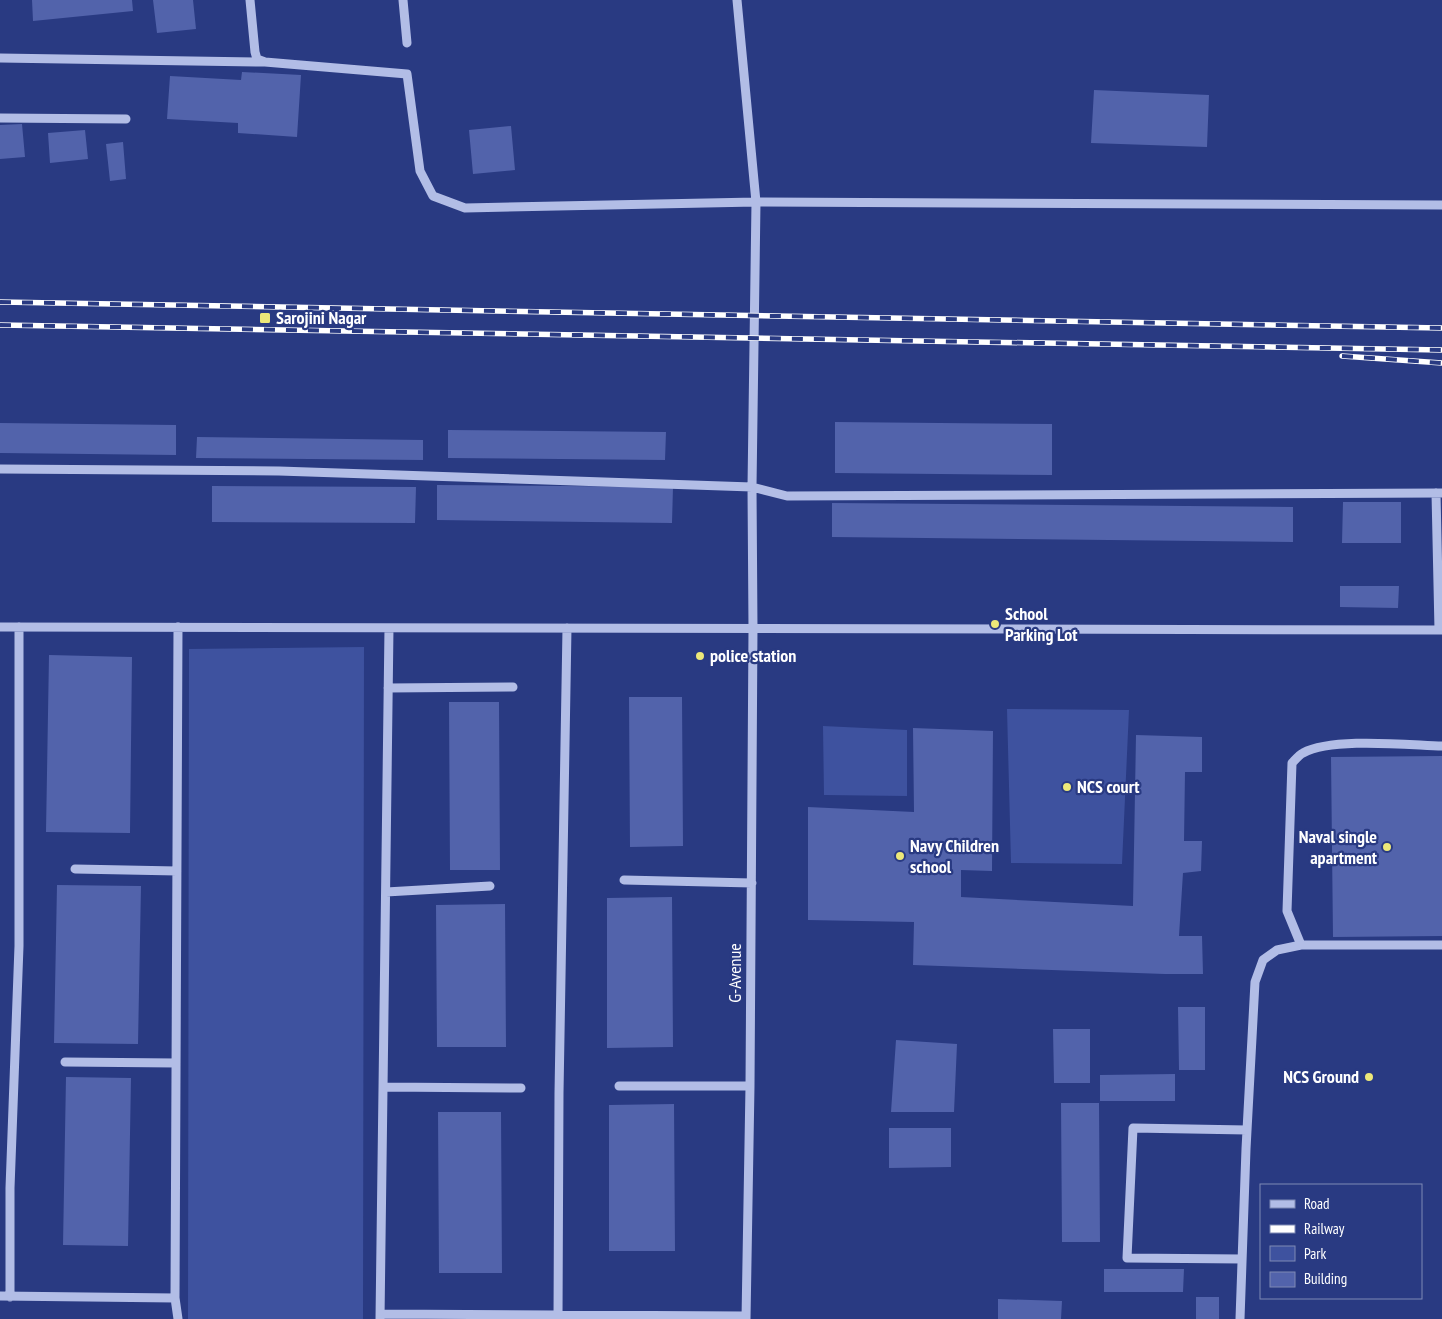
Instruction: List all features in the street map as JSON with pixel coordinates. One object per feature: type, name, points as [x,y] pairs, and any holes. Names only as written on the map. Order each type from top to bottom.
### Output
[{"type":"street","points":[[250,0],[255,52],[258,59],[265,62]]},
{"type":"street","points":[[403,0],[407,43]]},
{"type":"street","name":"G-Avenue","points":[[737,0],[756,202],[752,486],[752,883],[746,1318]]},
{"type":"street","points":[[0,58],[265,62],[407,74],[420,171],[433,196],[465,208],[756,202],[1442,205]]},
{"type":"street","points":[[0,118],[126,119]]},
{"type":"street","points":[[0,469],[278,471],[752,486],[787,496],[1439,493],[1441,630],[0,627]]},
{"type":"street","points":[[10,1296],[10,1188],[19,946],[19,627]]},
{"type":"street","points":[[178,627],[175,1298],[178,1319]]},
{"type":"street","points":[[389,628],[380,1316],[746,1318]]},
{"type":"street","points":[[558,1317],[559,1103],[567,628]]},
{"type":"street","points":[[388,688],[513,687]]},
{"type":"street","points":[[1301,945],[1287,911],[1292,763],[1302,754],[1317,747],[1342,744],[1442,746]]},
{"type":"street","points":[[75,869],[177,871]]},
{"type":"street","points":[[624,880],[752,883]]},
{"type":"street","points":[[386,892],[490,886]]},
{"type":"street","points":[[1240,1319],[1255,982],[1263,960],[1276,950],[1301,945],[1442,945]]},
{"type":"street","points":[[65,1062],[176,1063]]},
{"type":"street","points":[[619,1086],[750,1086]]},
{"type":"street","points":[[383,1087],[522,1088]]},
{"type":"street","points":[[1242,1259],[1128,1258],[1129,1228],[1133,1128],[1247,1130]]},
{"type":"street","points":[[0,1296],[175,1298]]},
{"type":"green space","points":[[364,647],[363,1319],[188,1319],[189,649]]},
{"type":"green space","name":"NCS court","points":[[1007,709],[1129,710],[1122,864],[1011,863]]},
{"type":"green space","points":[[823,726],[907,730],[907,796],[824,795]]},
{"type":"building","points":[[32,0],[132,0],[133,11],[33,21]]},
{"type":"building","points":[[153,0],[193,0],[196,29],[157,33]]},
{"type":"building","points":[[242,72],[301,75],[297,137],[238,133],[238,123],[167,119],[170,76],[241,80]]},
{"type":"building","points":[[1094,90],[1209,95],[1207,147],[1091,143]]},
{"type":"building","points":[[22,124],[25,157],[0,159],[0,125]]},
{"type":"building","points":[[511,126],[515,170],[473,174],[469,130]]},
{"type":"building","points":[[85,130],[88,159],[50,163],[48,133]]},
{"type":"building","points":[[123,142],[126,179],[110,181],[106,144]]},
{"type":"building","points":[[835,422],[1052,424],[1052,475],[835,473]]},
{"type":"building","points":[[0,423],[176,425],[176,455],[0,453]]},
{"type":"building","points":[[448,430],[666,432],[665,460],[448,458]]},
{"type":"building","points":[[197,437],[423,440],[423,460],[196,458]]},
{"type":"building","points":[[437,485],[673,487],[672,523],[437,520]]},
{"type":"building","points":[[212,486],[416,487],[415,523],[212,522]]},
{"type":"building","points":[[1343,502],[1401,502],[1401,543],[1342,543]]},
{"type":"building","points":[[832,503],[1293,507],[1293,542],[832,537]]},
{"type":"building","points":[[1340,586],[1399,586],[1398,608],[1340,607]]},
{"type":"building","points":[[49,655],[132,657],[130,833],[46,832]]},
{"type":"building","points":[[629,697],[682,697],[683,846],[630,847]]},
{"type":"building","points":[[449,702],[499,702],[500,870],[450,870]]},
{"type":"building","name":"Navy Children school","points":[[913,728],[993,731],[992,871],[961,870],[961,897],[1133,906],[1136,735],[1202,737],[1202,772],[1185,772],[1184,841],[1202,841],[1201,871],[1183,873],[1179,936],[1202,936],[1203,974],[913,965],[914,922],[808,920],[808,807],[914,812]]},
{"type":"building","name":"Naval single apartment","points":[[1442,756],[1442,936],[1333,937],[1331,757]]},
{"type":"building","points":[[57,885],[141,886],[138,1044],[54,1043]]},
{"type":"building","points":[[672,897],[673,1047],[607,1048],[607,898]]},
{"type":"building","points":[[505,904],[506,1047],[437,1047],[436,905]]},
{"type":"building","points":[[1178,1007],[1205,1007],[1205,1070],[1179,1070]]},
{"type":"building","points":[[1053,1029],[1090,1029],[1090,1083],[1054,1083]]},
{"type":"building","points":[[896,1040],[957,1044],[954,1112],[891,1112]]},
{"type":"building","points":[[1175,1074],[1175,1101],[1100,1101],[1100,1075]]},
{"type":"building","points":[[66,1077],[131,1078],[128,1246],[63,1245]]},
{"type":"building","points":[[1061,1103],[1099,1103],[1100,1242],[1062,1242]]},
{"type":"building","points":[[674,1104],[675,1251],[609,1251],[609,1105]]},
{"type":"building","points":[[438,1112],[501,1112],[502,1273],[439,1273]]},
{"type":"building","points":[[889,1128],[951,1128],[951,1167],[889,1168]]},
{"type":"building","points":[[1104,1269],[1184,1269],[1183,1292],[1104,1292]]},
{"type":"building","points":[[1196,1297],[1219,1297],[1219,1319],[1196,1319]]},
{"type":"building","points":[[998,1299],[1062,1301],[1061,1319],[998,1319]]},
{"type":"railway","points":[[0,302],[1442,328]]},
{"type":"railway","points":[[0,325],[1442,350]]},
{"type":"railway","points":[[1342,356],[1442,363]]},
{"type":"place","name":"Sarojini Nagar","points":[[265,318]]},
{"type":"place","name":"School Parking Lot","points":[[995,624]]},
{"type":"place","name":"police station","points":[[700,656]]},
{"type":"place","name":"NCS court","points":[[1067,787]]},
{"type":"place","name":"Naval single apartment","points":[[1387,847]]},
{"type":"place","name":"Navy Children school","points":[[900,856]]},
{"type":"place","name":"NCS Ground","points":[[1369,1077]]}]
